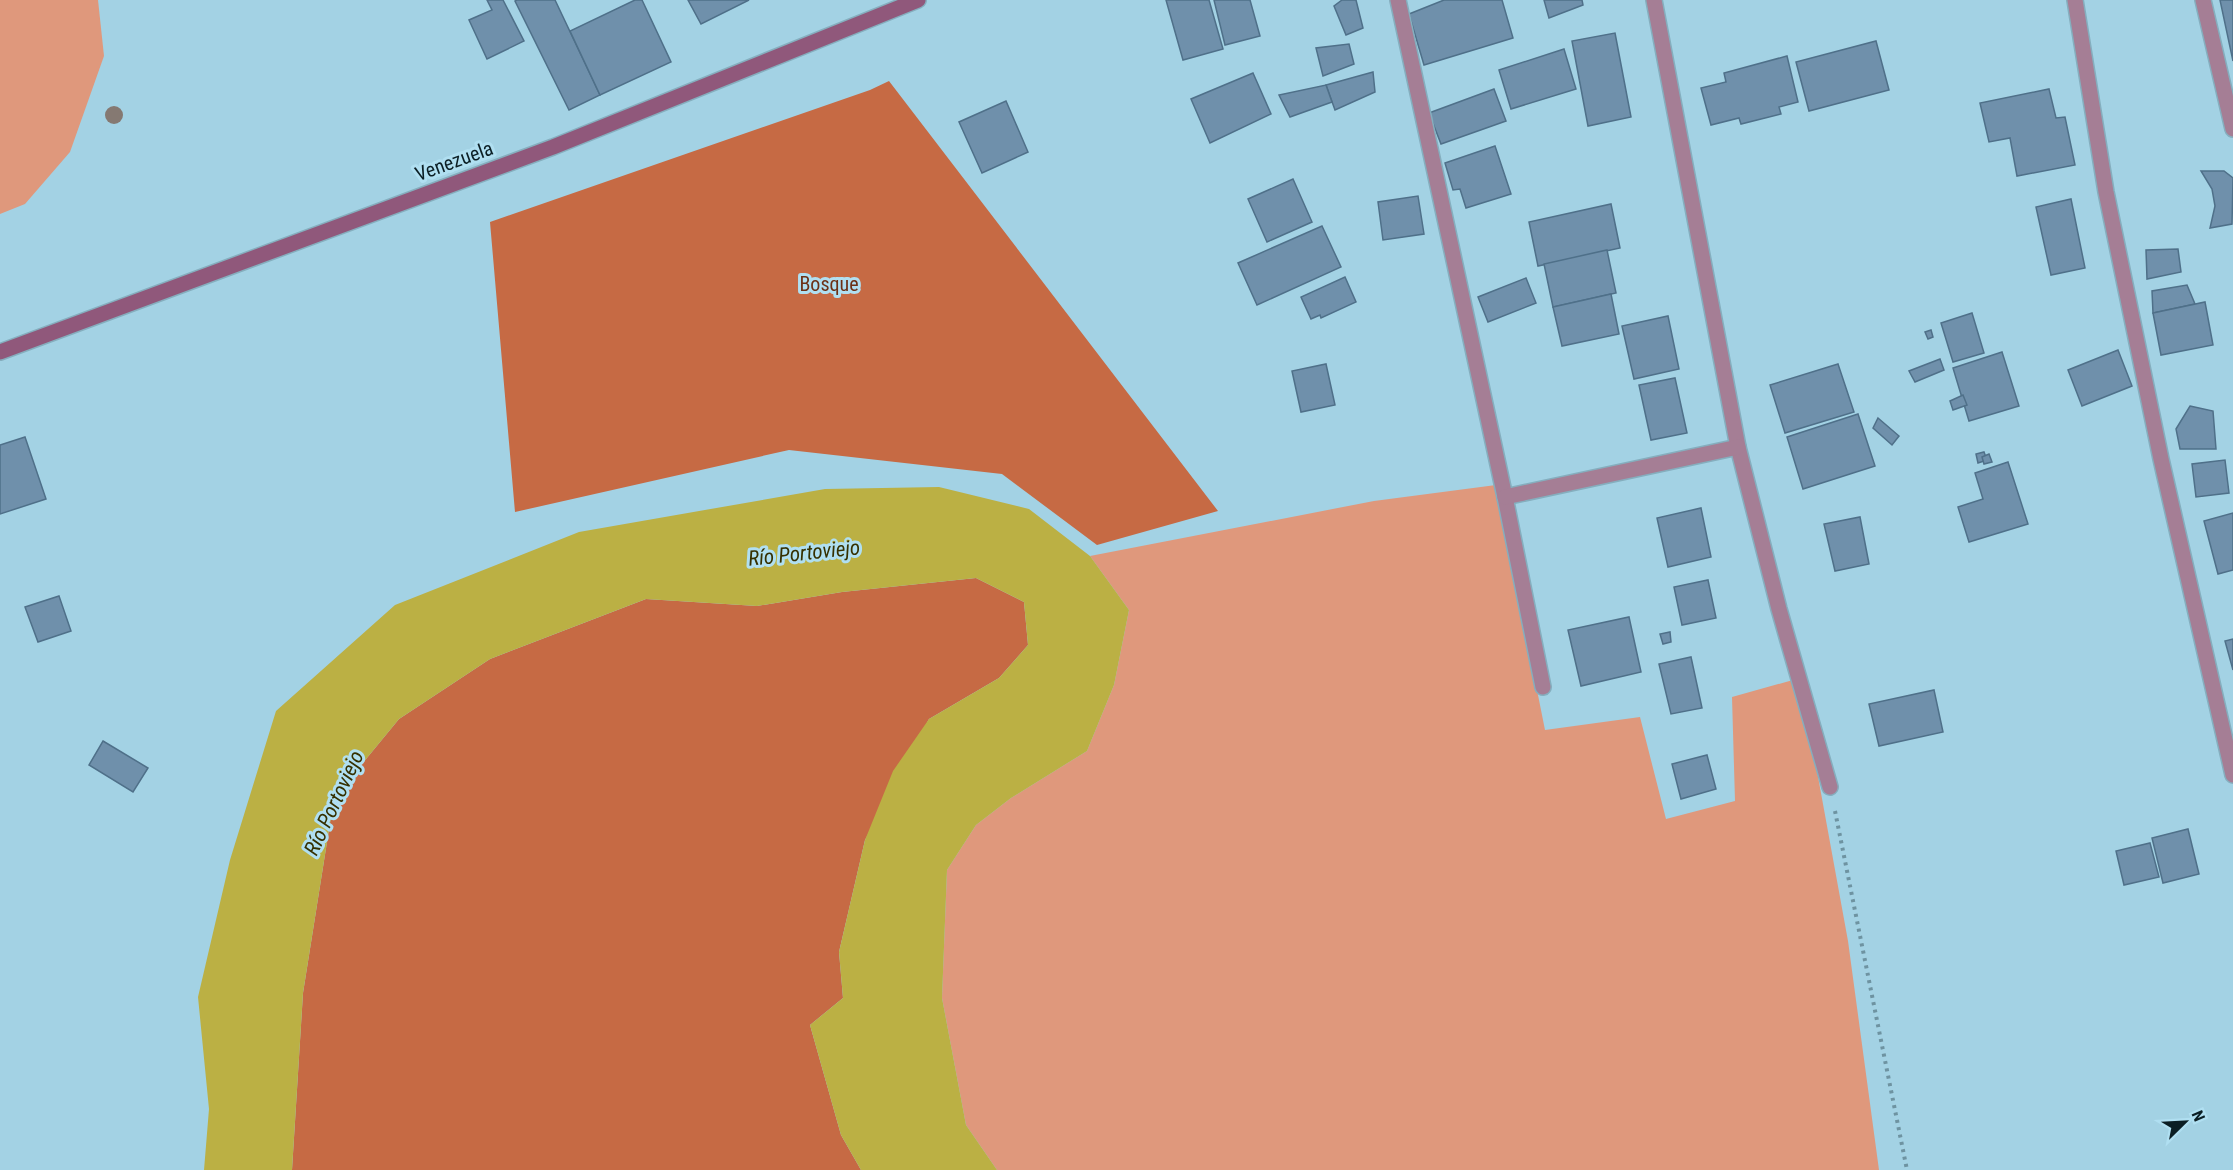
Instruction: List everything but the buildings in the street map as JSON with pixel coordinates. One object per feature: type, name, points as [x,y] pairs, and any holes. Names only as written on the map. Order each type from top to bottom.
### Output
[{"type":"street","name":"Venezuela","points":[[0,352],[553,147],[918,0]]},
{"type":"street","points":[[1398,0],[1505,497],[1543,687]]},
{"type":"street","points":[[1654,0],[1738,447],[1779,609],[1830,787]]},
{"type":"street","points":[[2075,0],[2106,192],[2161,459],[2233,775]]},
{"type":"street","points":[[2203,0],[2233,129]]},
{"type":"street","points":[[1505,497],[1738,447]]},
{"type":"path","points":[[1830,787],[1907,1170]]},
{"type":"shaded area","points":[[0,0],[98,0],[104,56],[70,152],[25,204],[0,214]]},
{"type":"shaded area","points":[[1496,485],[1545,730],[1640,717],[1666,819],[1735,801],[1732,697],[1800,678],[1848,941],[1879,1170],[997,1170],[966,1125],[942,998],[947,870],[976,825],[1011,798],[1087,751],[1114,685],[1129,610],[1090,556],[1374,501]]},
{"type":"green space","name":"Bosque","points":[[889,81],[1218,511],[1097,545],[1002,474],[789,450],[515,512],[490,222],[870,90]]},
{"type":"green space","points":[[976,578],[1024,602],[1028,645],[999,678],[929,719],[865,840],[839,952],[843,998],[810,1025],[841,1135],[861,1170],[292,1170],[303,993],[334,798],[399,719],[490,659],[646,599],[757,606],[842,592]]},
{"type":"water","name":"Río Portoviejo","points":[[939,487],[1029,509],[1090,556],[1129,610],[1114,685],[1087,751],[1011,798],[976,825],[947,870],[942,998],[966,1125],[997,1170],[861,1170],[841,1135],[810,1025],[843,998],[839,952],[865,840],[893,771],[929,719],[999,678],[1028,645],[1024,602],[976,578],[842,592],[757,606],[646,599],[490,659],[399,719],[334,798],[303,993],[292,1170],[204,1170],[209,1109],[198,997],[230,860],[276,711],[395,605],[579,532],[825,489]]}]
